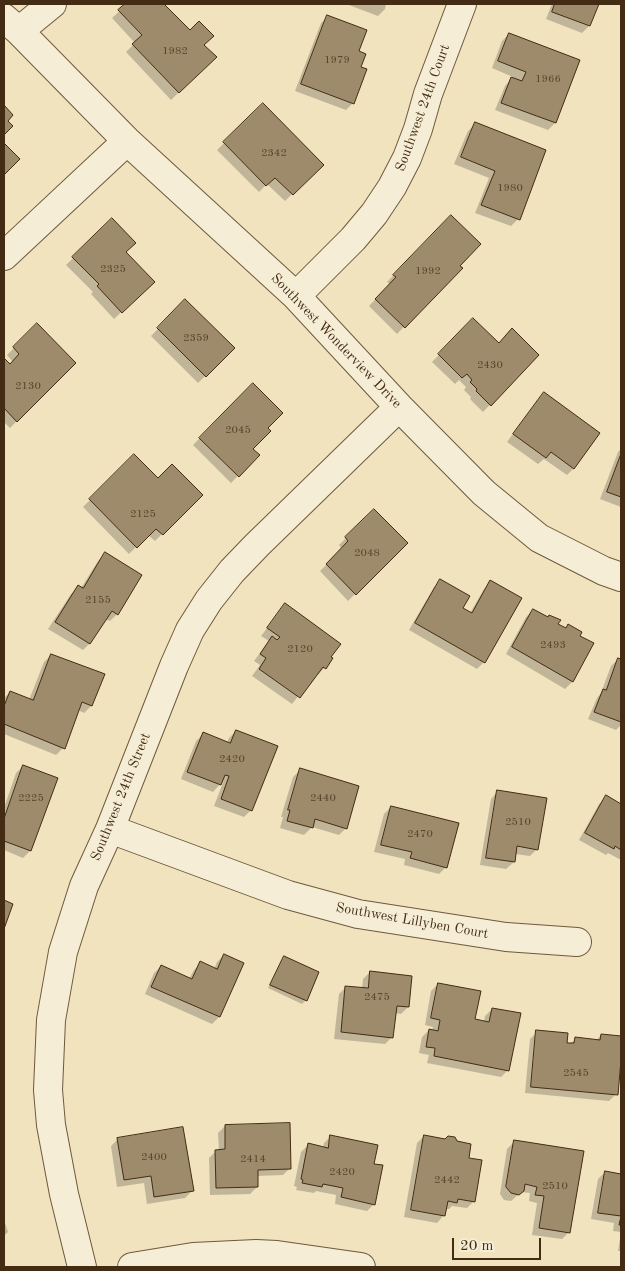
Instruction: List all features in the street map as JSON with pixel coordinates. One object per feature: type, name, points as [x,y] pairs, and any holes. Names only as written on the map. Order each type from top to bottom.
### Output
[{"type":"street","points":[[12,24],[52,4]]},
{"type":"street","name":"Southwest 24th Court","points":[[296,296],[353,239],[374,214],[392,187],[410,151],[428,94],[462,4]]},
{"type":"street","name":"Southwest Wonderview Drive","points":[[12,24],[127,141],[296,296],[399,407],[484,493],[540,538],[604,571],[621,577]]},
{"type":"street","points":[[4,256],[127,141]]},
{"type":"street","name":"Southwest 24th Street","points":[[82,1267],[64,1194],[51,1125],[48,1090],[51,1020],[63,952],[84,886],[110,829],[174,666],[190,630],[209,600],[232,571],[257,545],[399,407]]},
{"type":"street","name":"Southwest Lillyben Court","points":[[110,829],[288,895],[358,914],[506,937],[577,942]]},
{"type":"street","points":[[132,1267],[193,1257],[277,1254],[361,1267]]},
{"type":"building","points":[[125,4],[164,4],[190,30],[199,21],[214,36],[204,45],[217,57],[179,93],[132,44],[142,35],[118,10]]},
{"type":"building","points":[[555,4],[599,4],[590,26],[552,12]]},
{"type":"building","points":[[327,15],[367,30],[359,51],[366,54],[361,67],[367,69],[354,104],[301,84]]},
{"type":"building","points":[[509,33],[580,60],[556,123],[501,103],[511,77],[522,81],[526,72],[498,61]]},
{"type":"building","points":[[263,103],[324,165],[293,195],[275,178],[266,186],[223,142]]},
{"type":"building","points":[[4,105],[13,115],[8,121],[13,126],[4,135]]},
{"type":"building","points":[[475,122],[546,150],[520,220],[481,205],[495,171],[461,157]]},
{"type":"building","points":[[4,143],[20,159],[4,175]]},
{"type":"building","points":[[451,215],[481,244],[460,266],[463,268],[405,328],[375,299],[396,277],[393,275]]},
{"type":"building","points":[[112,218],[136,243],[126,252],[155,282],[122,313],[97,286],[99,284],[72,257]]},
{"type":"building","points":[[185,299],[235,348],[206,377],[157,328]]},
{"type":"building","points":[[473,318],[499,343],[512,328],[539,355],[491,406],[476,391],[477,389],[470,382],[472,380],[467,374],[462,378],[438,354]]},
{"type":"building","points":[[37,323],[76,363],[17,422],[4,408],[4,358],[10,364],[19,354],[13,347]]},
{"type":"building","points":[[253,383],[283,413],[268,428],[271,431],[253,449],[260,455],[239,477],[199,438]]},
{"type":"building","points":[[544,392],[600,433],[574,469],[551,452],[546,458],[513,434]]},
{"type":"building","points":[[134,454],[158,478],[172,464],[203,495],[163,535],[156,529],[137,548],[89,499]]},
{"type":"building","points":[[621,454],[621,497],[607,492]]},
{"type":"building","points":[[374,509],[408,543],[356,595],[326,564],[348,541],[345,537]]},
{"type":"building","points":[[105,552],[142,575],[118,615],[112,611],[90,644],[55,622],[78,585],[83,588]]},
{"type":"building","points":[[440,579],[470,596],[463,608],[472,613],[490,580],[522,598],[485,663],[415,623]]},
{"type":"building","points":[[285,603],[341,644],[331,657],[333,658],[326,669],[323,667],[300,698],[259,669],[266,658],[260,654],[272,636],[277,640],[280,637],[267,628]]},
{"type":"building","points":[[533,609],[548,617],[549,615],[561,620],[558,624],[566,628],[568,624],[582,632],[580,636],[594,643],[573,682],[512,647]]},
{"type":"building","points":[[51,654],[105,674],[92,706],[82,702],[65,749],[4,724],[4,706],[10,691],[33,700]]},
{"type":"building","points":[[618,658],[621,659],[621,722],[594,712],[603,689],[606,690]]},
{"type":"building","points":[[236,730],[278,746],[252,811],[221,799],[229,776],[225,775],[221,785],[187,772],[203,732],[230,743]]},
{"type":"building","points":[[23,765],[58,778],[31,851],[4,841],[4,819]]},
{"type":"building","points":[[300,768],[359,786],[347,829],[315,819],[313,828],[287,821],[290,810],[288,810]]},
{"type":"building","points":[[497,790],[547,798],[538,850],[517,846],[515,862],[486,858]]},
{"type":"building","points":[[606,795],[621,804],[621,850],[615,846],[614,849],[585,833]]},
{"type":"building","points":[[391,806],[459,823],[447,868],[410,858],[412,852],[381,845]]},
{"type":"building","points":[[4,900],[13,904],[4,929]]},
{"type":"building","points":[[224,954],[244,963],[220,1017],[151,987],[161,965],[192,979],[200,961],[217,969]]},
{"type":"building","points":[[284,956],[319,972],[307,1001],[270,985]]},
{"type":"building","points":[[370,971],[412,976],[409,1007],[397,1006],[393,1038],[341,1032],[345,986],[368,988]]},
{"type":"building","points":[[438,983],[481,991],[475,1019],[489,1022],[492,1008],[521,1013],[509,1071],[434,1056],[435,1048],[426,1047],[429,1029],[438,1031],[440,1020],[431,1018]]},
{"type":"building","points":[[536,1030],[568,1033],[567,1043],[574,1043],[575,1037],[600,1040],[601,1034],[621,1036],[618,1095],[531,1087]]},
{"type":"building","points":[[290,1123],[291,1169],[258,1170],[258,1187],[216,1188],[215,1150],[225,1149],[225,1125]]},
{"type":"building","points":[[183,1127],[194,1191],[154,1197],[151,1176],[124,1180],[117,1138]]},
{"type":"building","points":[[330,1135],[378,1145],[374,1164],[383,1165],[375,1205],[341,1197],[343,1188],[323,1184],[322,1187],[302,1183],[303,1180],[301,1179],[308,1143],[328,1148]]},
{"type":"building","points":[[424,1135],[445,1139],[448,1136],[455,1137],[457,1141],[471,1144],[469,1158],[482,1160],[475,1202],[458,1199],[457,1203],[448,1201],[445,1216],[411,1210]]},
{"type":"building","points":[[514,1140],[584,1151],[570,1233],[539,1228],[544,1196],[535,1195],[537,1187],[525,1184],[524,1191],[519,1195],[511,1193],[506,1187]]},
{"type":"building","points":[[605,1171],[621,1174],[621,1216],[598,1213]]}]
